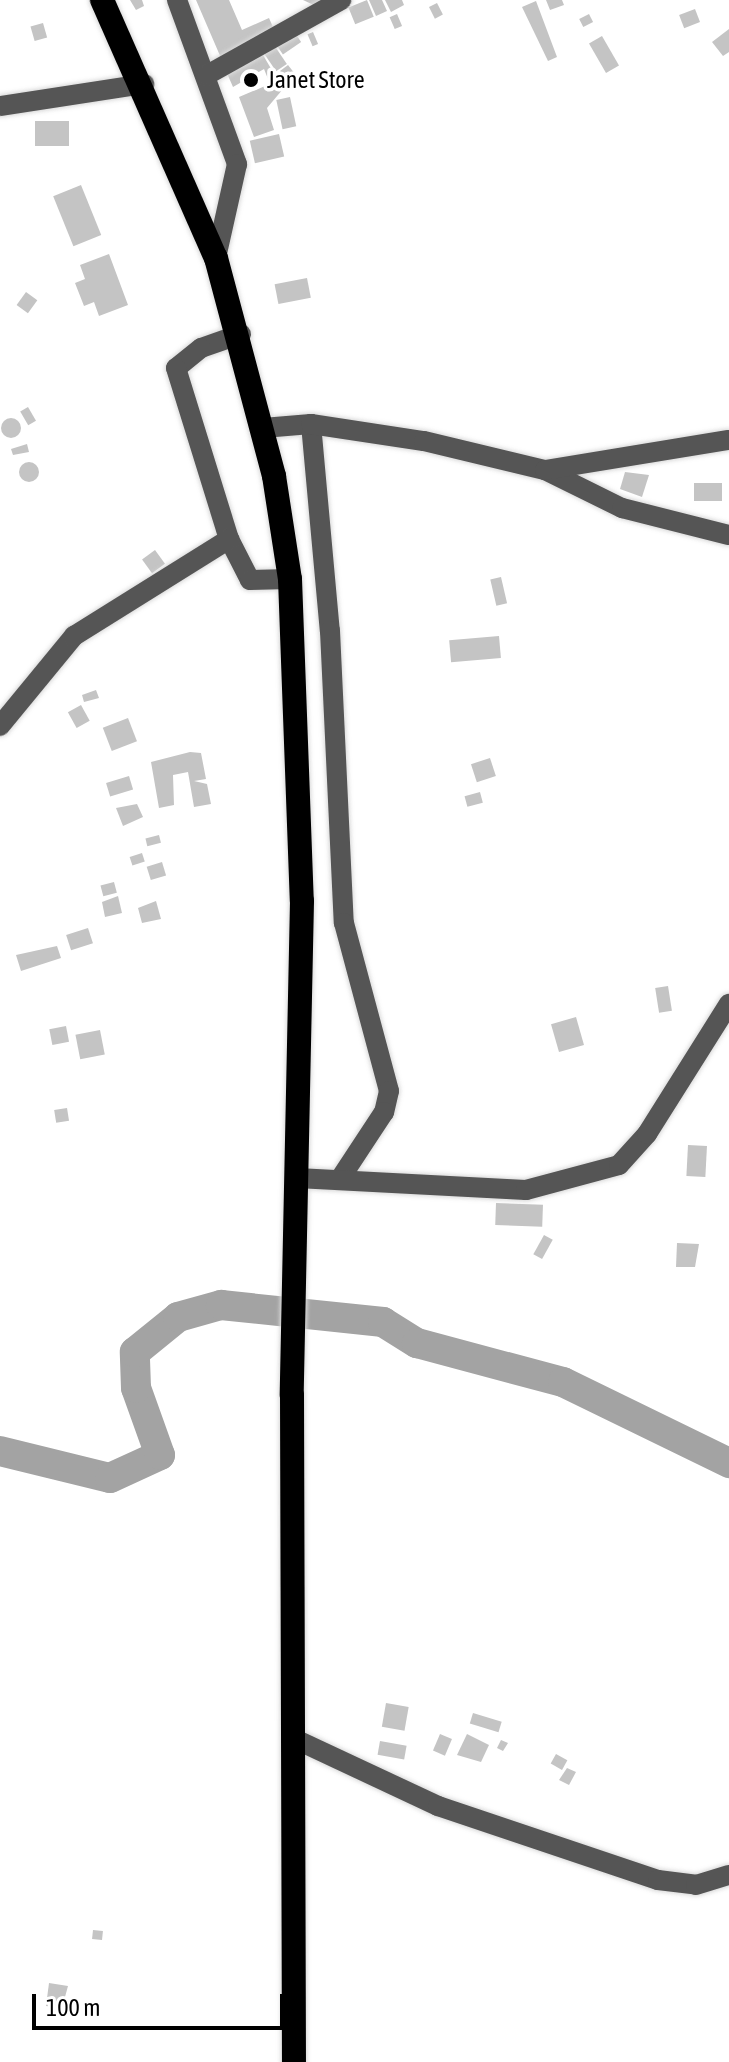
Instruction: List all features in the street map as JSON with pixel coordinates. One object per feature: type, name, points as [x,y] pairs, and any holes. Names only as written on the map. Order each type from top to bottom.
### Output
[{"type":"highway","points":[[102,0],[144,84],[216,258],[241,334],[263,428],[290,579],[302,901],[292,1395],[299,2059]]},
{"type":"street","points":[[177,0],[207,75],[237,164],[216,258]]},
{"type":"street","points":[[207,75],[341,0]]},
{"type":"street","points":[[0,106],[144,84]]},
{"type":"street","points":[[241,334],[201,348],[176,368],[229,539],[250,580],[290,579]]},
{"type":"street","points":[[311,424],[330,631],[344,923],[389,1091],[384,1112],[340,1179]]},
{"type":"street","points":[[263,428],[311,424],[545,470],[622,508],[729,535]]},
{"type":"street","points":[[545,470],[729,440]]},
{"type":"street","points":[[0,726],[74,636],[229,539]]},
{"type":"street","points":[[297,1178],[526,1190],[619,1165],[647,1134],[729,1004]]},
{"type":"street","points":[[297,1740],[438,1806],[658,1880],[696,1885],[729,1875]]},
{"type":"building","points":[[130,0],[142,0],[144,6],[136,10]]},
{"type":"building","points":[[196,0],[229,0],[242,30],[269,18],[276,34],[221,58]]},
{"type":"building","points":[[303,0],[322,0],[320,8]]},
{"type":"building","points":[[367,0],[374,17],[355,24],[348,7]]},
{"type":"building","points":[[369,0],[382,0],[387,11],[376,16]]},
{"type":"building","points":[[385,0],[402,0],[404,5],[391,12]]},
{"type":"building","points":[[546,0],[562,0],[564,5],[550,10]]},
{"type":"building","points":[[536,1],[557,57],[548,61],[522,7]]},
{"type":"building","points":[[437,3],[443,15],[435,19],[429,7]]},
{"type":"building","points":[[695,9],[700,22],[684,28],[679,15]]},
{"type":"building","points":[[397,14],[402,26],[395,29],[390,17]]},
{"type":"building","points":[[589,14],[593,22],[583,27],[579,19]]},
{"type":"building","points":[[43,23],[47,37],[35,41],[31,27]]},
{"type":"building","points":[[729,29],[729,52],[723,56],[712,42]]},
{"type":"building","points":[[313,32],[318,44],[313,46],[307,34]]},
{"type":"building","points":[[295,33],[301,42],[283,54],[277,45]]},
{"type":"building","points":[[602,36],[619,65],[606,73],[589,44]]},
{"type":"building","points":[[274,45],[287,64],[276,71],[263,52]]},
{"type":"building","points":[[263,55],[283,89],[267,108],[274,130],[254,137],[239,97],[270,84],[264,69],[233,87],[226,71]]},
{"type":"building","points":[[288,65],[299,79],[289,87],[280,71]]},
{"type":"building","points":[[290,97],[296,126],[283,129],[276,100]]},
{"type":"building","points":[[35,121],[69,121],[69,146],[35,146]]},
{"type":"building","points":[[279,134],[284,156],[255,163],[250,141]]},
{"type":"building","points":[[81,185],[101,235],[73,246],[53,196]]},
{"type":"building","points":[[109,254],[128,305],[99,316],[94,302],[84,306],[75,283],[85,279],[80,265]]},
{"type":"building","points":[[307,278],[311,298],[278,304],[275,284]]},
{"type":"building","points":[[26,292],[37,300],[28,313],[17,305]]},
{"type":"building","points":[[28,407],[36,421],[28,425],[20,412]]},
{"type":"building","points":[[11,418],[18,421],[21,428],[18,435],[11,438],[4,435],[1,428],[4,421]]},
{"type":"building","points":[[27,444],[29,452],[13,455],[11,449]]},
{"type":"building","points":[[29,462],[36,465],[39,472],[36,479],[29,482],[22,479],[19,472],[22,465]]},
{"type":"building","points":[[625,472],[649,475],[642,497],[620,489]]},
{"type":"building","points":[[694,483],[722,483],[722,501],[694,501]]},
{"type":"building","points":[[155,550],[165,564],[152,573],[142,559]]},
{"type":"building","points":[[501,577],[507,603],[496,606],[490,579]]},
{"type":"building","points":[[499,636],[501,658],[451,662],[449,640]]},
{"type":"building","points":[[96,690],[99,698],[84,702],[82,695]]},
{"type":"building","points":[[81,705],[90,721],[77,728],[68,712]]},
{"type":"building","points":[[128,718],[137,741],[112,751],[103,728]]},
{"type":"building","points":[[190,752],[201,753],[206,779],[194,781],[207,784],[211,804],[194,807],[188,772],[173,775],[174,805],[159,808],[151,762]]},
{"type":"building","points":[[490,758],[496,776],[477,782],[471,764]]},
{"type":"building","points":[[129,776],[133,789],[110,796],[106,783]]},
{"type":"building","points":[[480,792],[483,803],[467,807],[465,796]]},
{"type":"building","points":[[137,804],[143,817],[123,826],[116,808]]},
{"type":"building","points":[[159,835],[161,843],[147,846],[145,838]]},
{"type":"building","points":[[142,853],[145,862],[132,866],[130,857]]},
{"type":"building","points":[[162,862],[166,875],[151,880],[147,867]]},
{"type":"building","points":[[114,882],[117,893],[103,896],[100,886]]},
{"type":"building","points":[[118,896],[122,913],[105,917],[102,902]]},
{"type":"building","points":[[156,901],[161,919],[142,923],[138,908]]},
{"type":"building","points":[[88,928],[93,943],[71,950],[66,935]]},
{"type":"building","points":[[57,946],[61,958],[21,971],[16,955]]},
{"type":"building","points":[[668,986],[672,1011],[659,1013],[655,988]]},
{"type":"building","points":[[576,1017],[584,1045],[559,1052],[551,1024]]},
{"type":"building","points":[[66,1026],[69,1042],[52,1045],[49,1029]]},
{"type":"building","points":[[100,1030],[105,1055],[80,1059],[75,1035]]},
{"type":"building","points":[[67,1108],[69,1121],[56,1123],[54,1110]]},
{"type":"building","points":[[688,1145],[707,1146],[705,1177],[686,1176]]},
{"type":"building","points":[[496,1203],[543,1205],[542,1227],[495,1225]]},
{"type":"building","points":[[544,1235],[553,1240],[542,1259],[533,1254]]},
{"type":"building","points":[[677,1243],[699,1244],[695,1267],[676,1267]]},
{"type":"building","points":[[386,1703],[409,1707],[404,1731],[382,1727]]},
{"type":"building","points":[[473,1713],[502,1722],[498,1732],[470,1724]]},
{"type":"building","points":[[440,1734],[452,1739],[445,1756],[433,1751]]},
{"type":"building","points":[[467,1734],[489,1745],[481,1762],[457,1755]]},
{"type":"building","points":[[501,1740],[508,1743],[503,1751],[497,1748]]},
{"type":"building","points":[[380,1741],[407,1746],[404,1759],[378,1755]]},
{"type":"building","points":[[556,1754],[567,1760],[562,1770],[551,1764]]},
{"type":"building","points":[[567,1768],[576,1772],[569,1785],[559,1780]]},
{"type":"building","points":[[93,1930],[103,1931],[102,1940],[92,1939]]},
{"type":"building","points":[[49,1983],[68,1986],[62,2008],[46,2006]]},
{"type":"waterway","points":[[0,1451],[110,1478],[160,1455],[136,1388],[135,1352],[178,1317],[221,1305],[383,1322],[417,1343],[563,1382],[729,1463]]},
{"type":"place","name":"Janet Store","points":[[251,80]]}]
